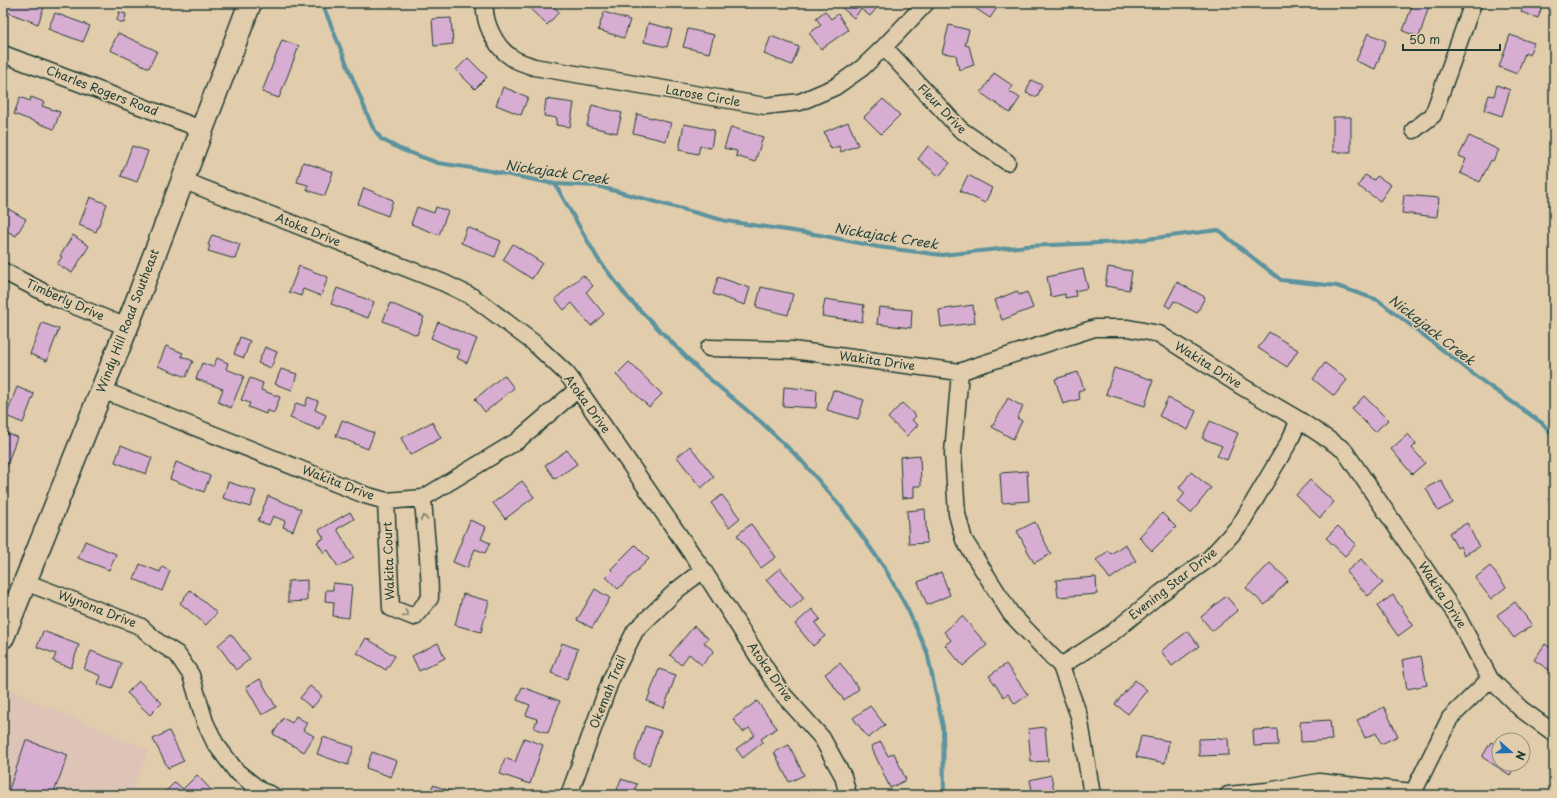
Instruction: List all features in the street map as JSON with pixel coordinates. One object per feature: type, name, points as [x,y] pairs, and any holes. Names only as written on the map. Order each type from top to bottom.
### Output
[{"type":"main road","name":"Windy Hill Road Southeast","points":[[3,637],[127,326],[250,3]]},
{"type":"street","name":"Larose Circle","points":[[485,3],[484,10],[494,41],[510,57],[534,67],[765,106],[800,102],[835,87],[862,68],[926,3]]},
{"type":"street","points":[[1414,130],[1433,115],[1473,3]]},
{"type":"street","name":"Fleur Drive","points":[[884,47],[960,129],[1007,162]]},
{"type":"street","name":"Charles Rogers Road","points":[[3,54],[201,129]]},
{"type":"street","name":"Atoka Drive","points":[[182,180],[444,283],[474,297],[534,343],[567,374],[703,570],[780,690],[822,738],[843,776],[848,795]]},
{"type":"street","name":"Timberly Drive","points":[[3,271],[53,297],[127,326]]},
{"type":"street","name":"Wakita Drive","points":[[709,348],[792,350],[960,372],[1096,328],[1128,328],[1159,334],[1241,386],[1299,420],[1344,450],[1457,616],[1490,679],[1521,709],[1554,733]]},
{"type":"street","points":[[960,372],[954,453],[957,514],[964,540],[1011,614],[1061,666],[1079,716],[1092,795]]},
{"type":"street","name":"Wakita Drive","points":[[102,390],[365,495],[386,501],[423,498],[517,441],[578,390]]},
{"type":"street","name":"Evening Star Drive","points":[[1061,666],[1112,633],[1161,593],[1210,558],[1240,524],[1289,442],[1299,420]]},
{"type":"street","name":"Wakita Court","points":[[386,501],[391,608],[414,617],[430,598],[430,569],[425,538],[423,498]]},
{"type":"street","name":"Okemah Trail","points":[[569,795],[611,679],[635,631],[677,590],[703,570]]},
{"type":"street","name":"Wynona Drive","points":[[25,582],[140,626],[158,642],[176,654],[191,675],[205,722],[215,743],[236,771],[261,791],[272,795]]},
{"type":"street","points":[[1228,795],[1267,791],[1319,782],[1412,794],[1450,718],[1490,679]]},
{"type":"shaded area","points":[[6,689],[148,750],[131,795],[3,795],[3,697]]},
{"type":"building","points":[[7,3],[32,3],[44,7],[38,24],[4,11]]},
{"type":"building","points":[[524,3],[550,3],[559,12],[547,25]]},
{"type":"building","points":[[844,3],[881,3],[870,16],[861,9],[854,18],[841,7]]},
{"type":"building","points":[[978,3],[1000,3],[990,18],[975,8]]},
{"type":"building","points":[[1413,3],[1430,3],[1419,37],[1403,31]]},
{"type":"building","points":[[1524,3],[1543,3],[1538,18],[1521,12]]},
{"type":"building","points":[[825,11],[831,19],[838,14],[848,30],[821,49],[809,33],[821,25],[816,18]]},
{"type":"building","points":[[119,12],[126,14],[124,23],[117,21]]},
{"type":"building","points":[[604,12],[630,20],[624,38],[598,30]]},
{"type":"building","points":[[55,13],[90,26],[83,42],[48,29]]},
{"type":"building","points":[[451,18],[453,44],[434,46],[432,19]]},
{"type":"building","points":[[648,23],[672,29],[667,47],[644,42]]},
{"type":"building","points":[[949,25],[969,30],[965,45],[969,46],[974,65],[959,70],[956,55],[942,53]]},
{"type":"building","points":[[688,29],[714,35],[709,53],[683,47]]},
{"type":"building","points":[[118,33],[157,51],[149,68],[110,50]]},
{"type":"building","points":[[1368,33],[1386,41],[1375,69],[1356,61]]},
{"type":"building","points":[[1510,35],[1534,43],[1529,55],[1525,53],[1517,74],[1499,67]]},
{"type":"building","points":[[771,36],[799,47],[792,65],[764,54]]},
{"type":"building","points":[[282,40],[299,46],[279,98],[262,92]]},
{"type":"building","points":[[468,58],[487,77],[475,89],[456,70]]},
{"type":"building","points":[[994,73],[1013,86],[1009,91],[1020,98],[1010,113],[981,93]]},
{"type":"building","points":[[1031,80],[1042,85],[1037,97],[1026,93]]},
{"type":"building","points":[[1497,85],[1510,90],[1502,116],[1484,110],[1489,95],[1494,96]]},
{"type":"building","points":[[503,87],[528,97],[521,115],[496,105]]},
{"type":"building","points":[[20,97],[30,101],[31,97],[44,102],[42,106],[60,112],[54,129],[14,114]]},
{"type":"building","points":[[546,99],[574,103],[570,127],[556,125],[557,118],[544,116]]},
{"type":"building","points":[[883,99],[900,115],[881,134],[864,117]]},
{"type":"building","points":[[592,105],[622,113],[617,133],[587,126]]},
{"type":"building","points":[[637,114],[671,123],[666,141],[633,133]]},
{"type":"building","points":[[1333,117],[1351,117],[1351,152],[1333,152]]},
{"type":"building","points":[[848,122],[858,145],[841,152],[839,146],[831,149],[824,132]]},
{"type":"building","points":[[684,124],[714,130],[711,148],[700,146],[698,154],[679,150]]},
{"type":"building","points":[[731,127],[763,137],[755,162],[736,156],[737,151],[724,148]]},
{"type":"building","points":[[1469,136],[1499,150],[1493,161],[1491,160],[1480,182],[1460,173],[1466,159],[1459,156]]},
{"type":"building","points":[[132,146],[148,151],[137,182],[121,176]]},
{"type":"building","points":[[928,146],[950,163],[939,176],[918,159]]},
{"type":"building","points":[[303,162],[333,172],[325,196],[307,190],[308,185],[297,182]]},
{"type":"building","points":[[968,175],[992,188],[985,203],[960,191]]},
{"type":"building","points":[[1365,175],[1374,180],[1377,176],[1391,185],[1380,201],[1358,186]]},
{"type":"building","points":[[364,188],[393,200],[388,216],[358,204]]},
{"type":"building","points":[[1404,195],[1439,198],[1437,217],[1402,213]]},
{"type":"building","points":[[90,197],[107,204],[96,232],[79,225]]},
{"type":"building","points":[[3,206],[26,219],[16,236],[3,229]]},
{"type":"building","points":[[417,207],[434,213],[436,207],[448,211],[439,235],[411,224]]},
{"type":"building","points":[[467,227],[501,241],[495,257],[461,243]]},
{"type":"building","points":[[73,235],[89,246],[72,273],[57,264],[62,257],[60,256]]},
{"type":"building","points":[[212,235],[240,244],[235,259],[208,251],[210,246],[208,245]]},
{"type":"building","points":[[513,244],[542,263],[532,279],[503,260]]},
{"type":"building","points":[[299,266],[328,277],[321,296],[303,289],[301,296],[289,292]]},
{"type":"building","points":[[1108,267],[1132,271],[1129,290],[1105,286]]},
{"type":"building","points":[[1552,267],[1554,267],[1554,299],[1553,299]]},
{"type":"building","points":[[1083,269],[1088,288],[1075,291],[1076,296],[1065,298],[1065,294],[1051,297],[1047,277]]},
{"type":"building","points":[[583,275],[593,286],[586,292],[604,314],[591,326],[572,303],[564,310],[555,299]]},
{"type":"building","points":[[718,277],[750,288],[745,305],[713,294]]},
{"type":"building","points":[[1177,282],[1205,297],[1197,313],[1174,301],[1170,308],[1165,305]]},
{"type":"building","points":[[761,287],[793,294],[788,315],[756,307]]},
{"type":"building","points":[[337,288],[374,302],[368,318],[331,304]]},
{"type":"building","points":[[1017,291],[1019,295],[1027,292],[1033,308],[1002,320],[995,300]]},
{"type":"building","points":[[825,299],[864,305],[862,322],[822,316]]},
{"type":"building","points":[[390,303],[424,317],[417,335],[383,321]]},
{"type":"building","points":[[973,305],[975,323],[941,327],[939,310]]},
{"type":"building","points":[[879,307],[912,310],[911,328],[877,324]]},
{"type":"building","points":[[438,322],[477,339],[467,363],[457,358],[460,351],[431,338]]},
{"type":"building","points":[[42,323],[59,329],[47,361],[30,354]]},
{"type":"building","points":[[1269,332],[1298,350],[1287,367],[1258,348]]},
{"type":"building","points":[[240,337],[250,341],[244,358],[234,354]]},
{"type":"building","points":[[166,346],[183,353],[181,356],[193,361],[186,377],[158,366]]},
{"type":"building","points":[[265,347],[277,352],[271,368],[258,363]]},
{"type":"building","points":[[217,358],[228,363],[226,369],[244,376],[231,408],[218,402],[223,389],[196,379],[202,363],[213,367]]},
{"type":"building","points":[[629,362],[662,394],[649,407],[616,375]]},
{"type":"building","points":[[1325,363],[1347,380],[1334,396],[1313,379]]},
{"type":"building","points":[[1114,368],[1153,380],[1145,406],[1106,394]]},
{"type":"building","points":[[281,369],[297,374],[292,390],[275,384]]},
{"type":"building","points":[[1078,372],[1084,389],[1078,391],[1080,399],[1063,404],[1055,379]]},
{"type":"building","points":[[504,375],[514,388],[485,412],[475,399]]},
{"type":"building","points":[[250,378],[263,383],[261,390],[280,397],[274,413],[267,410],[266,414],[248,407],[250,403],[241,400]]},
{"type":"building","points":[[17,387],[34,394],[23,423],[6,416]]},
{"type":"building","points":[[784,387],[817,390],[816,408],[783,406]]},
{"type":"building","points":[[833,390],[864,400],[858,419],[827,410]]},
{"type":"building","points":[[1364,396],[1388,420],[1375,432],[1352,409]]},
{"type":"building","points":[[308,397],[318,401],[315,410],[326,415],[320,430],[290,418],[296,403],[305,406]]},
{"type":"building","points":[[1008,398],[1023,407],[1017,418],[1022,421],[1013,439],[992,427]]},
{"type":"building","points":[[1168,398],[1196,411],[1188,430],[1159,416]]},
{"type":"building","points":[[902,403],[916,416],[912,420],[918,425],[907,436],[888,418]]},
{"type":"building","points":[[342,420],[374,433],[368,449],[336,436]]},
{"type":"building","points":[[1210,421],[1238,433],[1227,460],[1217,456],[1222,446],[1202,438]]},
{"type":"building","points":[[432,422],[441,438],[410,455],[401,438]]},
{"type":"building","points":[[3,432],[17,437],[6,468],[3,467]]},
{"type":"building","points":[[1408,434],[1416,444],[1412,448],[1425,463],[1412,474],[1391,449]]},
{"type":"building","points":[[121,445],[152,458],[146,474],[115,462]]},
{"type":"building","points":[[690,446],[714,477],[701,488],[677,457]]},
{"type":"building","points":[[567,450],[577,464],[555,479],[545,465]]},
{"type":"building","points":[[920,455],[921,486],[914,486],[914,497],[902,498],[900,457]]},
{"type":"building","points":[[176,462],[210,476],[204,492],[170,479]]},
{"type":"building","points":[[1027,471],[1029,501],[1002,503],[1000,473]]},
{"type":"building","points":[[1191,472],[1211,488],[1191,513],[1178,502],[1185,493],[1179,488]]},
{"type":"building","points":[[1310,480],[1334,502],[1320,518],[1296,495]]},
{"type":"building","points":[[1441,480],[1453,503],[1438,511],[1426,488]]},
{"type":"building","points":[[522,481],[534,497],[505,519],[493,503]]},
{"type":"building","points":[[228,482],[256,491],[250,507],[223,498]]},
{"type":"building","points":[[722,495],[740,518],[729,527],[711,503]]},
{"type":"building","points":[[268,496],[301,509],[293,531],[283,527],[285,521],[273,516],[269,525],[258,521]]},
{"type":"building","points":[[925,509],[927,543],[909,544],[907,511]]},
{"type":"building","points":[[350,512],[354,519],[337,529],[354,558],[338,567],[328,550],[324,553],[317,542],[324,538],[319,530]]},
{"type":"building","points":[[1162,513],[1176,527],[1152,551],[1139,537]]},
{"type":"building","points":[[470,520],[486,527],[481,539],[490,543],[485,553],[475,549],[467,568],[453,562]]},
{"type":"building","points":[[1035,522],[1051,554],[1034,563],[1017,531]]},
{"type":"building","points":[[1467,523],[1479,547],[1464,555],[1460,546],[1457,548],[1449,533]]},
{"type":"building","points":[[751,524],[776,557],[761,568],[737,535]]},
{"type":"building","points":[[1338,526],[1356,544],[1345,556],[1326,538]]},
{"type":"building","points":[[85,541],[116,554],[109,570],[78,558]]},
{"type":"building","points":[[1125,544],[1136,561],[1110,579],[1096,560],[1108,551],[1111,554]]},
{"type":"building","points":[[635,545],[649,559],[618,589],[606,577],[612,571],[611,569]]},
{"type":"building","points":[[1361,559],[1383,583],[1368,596],[1346,572]]},
{"type":"building","points":[[1270,563],[1288,580],[1265,605],[1246,588]]},
{"type":"building","points":[[140,564],[160,572],[162,567],[170,571],[162,591],[134,579]]},
{"type":"building","points":[[1490,566],[1506,587],[1491,599],[1475,578]]},
{"type":"building","points":[[780,568],[804,598],[791,609],[766,580]]},
{"type":"building","points":[[941,572],[950,595],[927,605],[918,582]]},
{"type":"building","points":[[1096,577],[1097,594],[1058,597],[1056,580]]},
{"type":"building","points":[[307,580],[307,601],[288,602],[288,581]]},
{"type":"building","points":[[333,583],[352,585],[349,618],[333,616],[334,602],[325,601],[326,590],[333,590]]},
{"type":"building","points":[[595,589],[610,598],[592,628],[577,620]]},
{"type":"building","points":[[190,590],[217,613],[206,625],[180,603]]},
{"type":"building","points":[[463,594],[489,601],[481,632],[455,625]]},
{"type":"building","points":[[1393,595],[1413,625],[1398,636],[1377,606]]},
{"type":"building","points":[[1226,596],[1238,610],[1212,631],[1201,617]]},
{"type":"building","points":[[1515,602],[1532,625],[1514,638],[1497,615]]},
{"type":"building","points":[[812,609],[820,619],[815,623],[825,636],[813,646],[795,624]]},
{"type":"building","points":[[962,616],[987,645],[963,666],[945,645],[951,640],[944,632]]},
{"type":"building","points":[[694,626],[708,638],[704,643],[714,651],[702,665],[689,654],[681,665],[670,655]]},
{"type":"building","points":[[43,631],[79,645],[71,668],[53,661],[56,654],[37,647]]},
{"type":"building","points":[[1188,631],[1199,646],[1172,666],[1161,651]]},
{"type":"building","points":[[231,634],[250,659],[236,670],[218,645]]},
{"type":"building","points":[[366,638],[395,656],[386,670],[357,653]]},
{"type":"building","points":[[438,643],[445,658],[419,671],[412,656]]},
{"type":"building","points":[[562,643],[578,649],[567,679],[551,673]]},
{"type":"building","points":[[1545,644],[1554,650],[1554,673],[1534,660]]},
{"type":"building","points":[[91,651],[122,663],[112,689],[98,684],[101,676],[84,669]]},
{"type":"building","points":[[1421,656],[1427,685],[1407,689],[1402,660]]},
{"type":"building","points":[[840,663],[859,689],[844,700],[825,674]]},
{"type":"building","points":[[1006,664],[1028,695],[1015,704],[1008,694],[1004,697],[989,676]]},
{"type":"building","points":[[659,669],[676,675],[664,708],[647,701]]},
{"type":"building","points":[[260,679],[276,707],[262,715],[246,687]]},
{"type":"building","points":[[1135,680],[1147,690],[1128,714],[1115,704]]},
{"type":"building","points":[[139,681],[162,703],[150,715],[127,693]]},
{"type":"building","points":[[310,686],[322,696],[312,708],[300,698]]},
{"type":"building","points":[[522,687],[560,701],[548,733],[534,728],[537,719],[526,715],[530,705],[517,700]]},
{"type":"building","points":[[757,701],[777,728],[761,739],[763,742],[743,758],[736,749],[755,735],[749,728],[743,732],[733,719]]},
{"type":"building","points":[[870,706],[885,725],[868,738],[853,718]]},
{"type":"building","points":[[1384,707],[1398,736],[1381,744],[1376,733],[1365,738],[1357,720]]},
{"type":"building","points":[[296,716],[307,723],[303,730],[314,736],[304,752],[273,734],[283,718],[292,723]]},
{"type":"building","points":[[1330,720],[1332,740],[1301,742],[1300,722]]},
{"type":"building","points":[[645,726],[661,731],[649,765],[634,759]]},
{"type":"building","points":[[1045,727],[1048,761],[1031,762],[1028,729]]},
{"type":"building","points":[[1277,729],[1278,745],[1254,746],[1253,730]]},
{"type":"building","points":[[169,731],[184,761],[168,768],[153,739]]},
{"type":"building","points":[[1141,736],[1169,741],[1165,763],[1136,757]]},
{"type":"building","points":[[323,737],[354,747],[348,765],[317,754]]},
{"type":"building","points":[[524,738],[543,745],[530,784],[500,774],[505,758],[515,762]]},
{"type":"building","points":[[1228,738],[1229,755],[1199,756],[1199,739]]},
{"type":"building","points":[[26,740],[68,755],[53,795],[7,795]]},
{"type":"building","points":[[881,742],[888,756],[894,753],[906,780],[890,788],[871,746]]},
{"type":"building","points":[[1491,742],[1491,763],[1482,757]]},
{"type":"building","points":[[789,745],[804,775],[789,782],[774,752]]},
{"type":"building","points":[[372,752],[397,761],[391,777],[366,768]]},
{"type":"building","points":[[197,775],[216,795],[188,795],[186,793],[184,795],[165,795],[164,793],[175,782],[183,789]]},
{"type":"building","points":[[1051,775],[1055,795],[1033,795],[1030,780]]},
{"type":"building","points":[[621,779],[637,784],[633,795],[615,795]]},
{"type":"building","points":[[433,785],[461,795],[429,795]]},
{"type":"waterway","name":"Nickajack Creek","points":[[322,3],[372,126],[381,139],[400,149],[438,163],[485,170],[555,184],[597,186],[726,221],[820,235],[878,247],[942,255],[1027,246],[1123,242],[1218,230],[1281,280],[1337,286],[1378,300],[1485,383],[1542,423],[1554,436]]},
{"type":"waterway","points":[[555,184],[598,259],[628,298],[699,370],[761,422],[801,460],[842,508],[884,567],[907,608],[927,652],[943,727],[944,795]]}]
